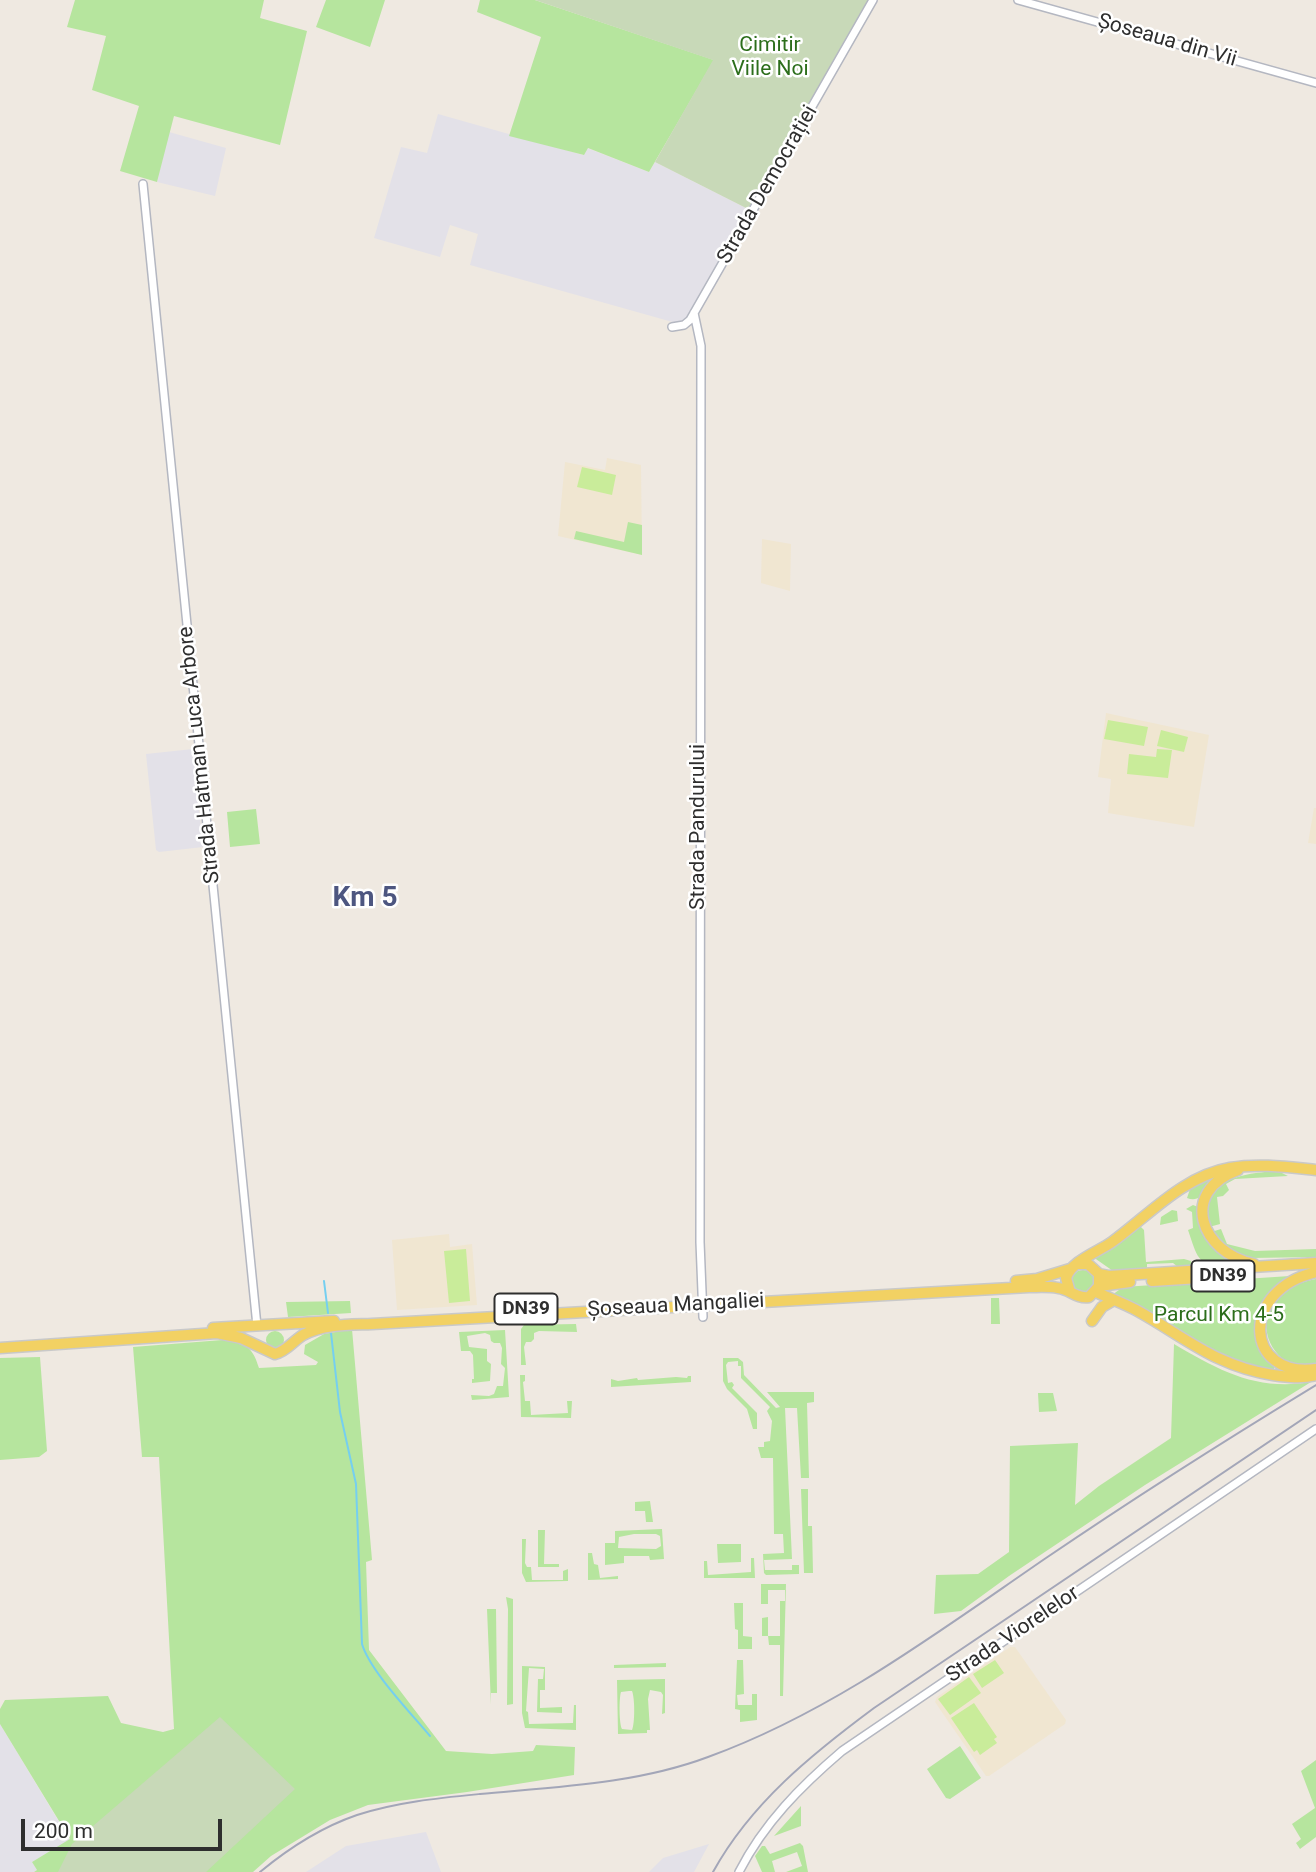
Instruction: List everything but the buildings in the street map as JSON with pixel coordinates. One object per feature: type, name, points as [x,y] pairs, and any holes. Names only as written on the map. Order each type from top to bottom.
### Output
[{"type":"main road","name":"Șoseaua Mangaliei","points":[[0,1342],[1031,1281],[1074,1266],[1105,1247],[1159,1204],[1195,1181],[1228,1168],[1252,1166]]},
{"type":"main road","points":[[1268,1267],[1241,1261],[1222,1250],[1207,1233],[1202,1214],[1203,1201],[1213,1186],[1231,1173],[1252,1166],[1316,1170]]},
{"type":"main road","points":[[1070,1292],[1066,1278],[1074,1266],[1092,1266],[1099,1274],[1109,1276],[1316,1264]]},
{"type":"main road","points":[[1289,1369],[1271,1354],[1262,1340],[1259,1331],[1262,1312],[1271,1296],[1281,1287],[1316,1271]]},
{"type":"main road","name":"DN39","points":[[1070,1292],[1081,1298],[1090,1297],[1098,1289],[1316,1271]]},
{"type":"main road","points":[[1099,1274],[1098,1289],[1216,1359],[1243,1370],[1274,1375],[1301,1378],[1316,1375]]},
{"type":"main road","name":"Șoseaua Mangaliei","points":[[284,1351],[306,1334],[334,1327],[701,1301],[1029,1287],[1056,1287],[1070,1292]]},
{"type":"main road","points":[[1092,1321],[1102,1307],[1114,1300]]},
{"type":"main road","points":[[0,1348],[217,1333],[242,1338],[271,1354],[284,1351],[288,1346],[286,1329],[279,1324]]},
{"type":"main road","points":[[257,1326],[263,1349]]},
{"type":"main road","points":[[1274,1375],[1289,1369],[1316,1369]]},
{"type":"street","name":"Strada Democrației","points":[[694,313],[873,0]]},
{"type":"street","name":"Șoseaua din Vii","points":[[1018,0],[1316,83]]},
{"type":"street","name":"Strada Hatman Luca Arbore","points":[[143,184],[257,1326]]},
{"type":"street","points":[[672,327],[686,324],[694,313]]},
{"type":"street","name":"Strada Pandurului","points":[[694,313],[701,336],[703,1317]]},
{"type":"street","name":"Strada Viorelelor","points":[[739,1872],[760,1836],[782,1808],[804,1783],[842,1751],[1316,1429]]},
{"type":"shaded area","points":[[438,114],[583,155],[587,148],[649,172],[655,162],[748,209],[686,319],[676,323],[470,265],[478,234],[450,225],[440,257],[374,238],[401,147],[427,153]]},
{"type":"shaded area","points":[[169,132],[226,148],[215,196],[157,182]]},
{"type":"shaded area","points":[[607,458],[641,465],[642,555],[558,536],[565,462],[605,470]]},
{"type":"shaded area","points":[[762,539],[791,544],[790,591],[761,583]]},
{"type":"shaded area","points":[[1106,713],[1209,735],[1194,827],[1108,813],[1111,779],[1098,777]]},
{"type":"shaded area","points":[[193,749],[203,847],[159,852],[156,850],[146,754]]},
{"type":"shaded area","points":[[1316,808],[1316,844],[1308,843]]},
{"type":"shaded area","points":[[449,1234],[450,1247],[472,1244],[477,1305],[397,1310],[392,1240]]},
{"type":"shaded area","points":[[1010,1647],[1015,1647],[1066,1720],[1065,1724],[986,1776],[935,1702],[937,1697]]},
{"type":"shaded area","points":[[0,1724],[70,1840],[32,1862],[37,1870],[34,1872],[0,1872]]},
{"type":"shaded area","points":[[426,1832],[441,1872],[306,1872],[346,1846]]},
{"type":"shaded area","points":[[709,1844],[694,1872],[649,1872],[663,1858]]},
{"type":"green space","points":[[75,0],[264,0],[260,18],[307,31],[280,145],[174,116],[157,182],[120,171],[139,106],[92,90],[106,36],[67,27]]},
{"type":"green space","points":[[326,0],[385,0],[370,47],[316,27]]},
{"type":"green space","points":[[480,0],[535,0],[714,60],[649,172],[588,148],[584,155],[509,136],[541,37],[477,12]]},
{"type":"green space","name":"Cimitir Viile Noi","points":[[535,0],[869,0],[748,209],[655,162],[713,60]]},
{"type":"green space","points":[[582,467],[616,475],[612,495],[577,487]]},
{"type":"green space","points":[[628,522],[642,525],[642,555],[574,539],[576,531],[624,542]]},
{"type":"green space","points":[[1108,720],[1148,727],[1144,746],[1104,739]]},
{"type":"green space","points":[[1161,730],[1188,737],[1184,752],[1157,746]]},
{"type":"green space","points":[[1157,749],[1172,750],[1168,778],[1127,774],[1129,754],[1156,757]]},
{"type":"green space","points":[[256,809],[260,844],[230,847],[227,812]]},
{"type":"green space","points":[[1278,1171],[1288,1176],[1235,1179],[1226,1184],[1229,1190],[1223,1196],[1217,1197],[1220,1224],[1209,1227],[1207,1211],[1210,1198],[1217,1189],[1238,1177]]},
{"type":"green space","points":[[1209,1176],[1220,1176],[1202,1196],[1187,1198],[1191,1186]]},
{"type":"green space","points":[[1193,1205],[1198,1207],[1200,1226],[1211,1246],[1234,1262],[1233,1264],[1212,1264],[1201,1260],[1188,1230],[1193,1228],[1192,1212],[1186,1209]]},
{"type":"green space","points":[[1172,1210],[1177,1211],[1178,1221],[1160,1225],[1161,1217]]},
{"type":"green space","points":[[1138,1224],[1144,1230],[1146,1262],[1184,1259],[1191,1261],[1192,1265],[1178,1267],[1173,1263],[1147,1264],[1147,1268],[1113,1271],[1093,1257]]},
{"type":"green space","points":[[1221,1229],[1227,1244],[1255,1251],[1316,1249],[1316,1257],[1251,1258],[1222,1245],[1211,1232]]},
{"type":"green space","points":[[466,1249],[470,1301],[449,1303],[444,1251]]},
{"type":"green space","points":[[1083,1270],[1093,1277],[1094,1281],[1087,1291],[1083,1292],[1073,1285],[1072,1281],[1079,1271]]},
{"type":"green space","name":"Parcul Km 4-5","points":[[1290,1276],[1266,1297],[1256,1316],[1256,1337],[1274,1365],[1274,1370],[1229,1359],[1112,1295],[1123,1287]]},
{"type":"green space","name":"Parcul Km 4-5","points":[[1316,1279],[1316,1366],[1294,1365],[1285,1361],[1272,1347],[1266,1320],[1277,1297],[1287,1289]]},
{"type":"green space","points":[[991,1298],[999,1298],[1000,1324],[991,1324]]},
{"type":"green space","points":[[350,1301],[351,1313],[288,1317],[286,1302]]},
{"type":"green space","points":[[576,1324],[577,1332],[534,1333],[534,1339],[526,1342],[524,1347],[526,1365],[521,1365],[521,1329],[524,1325]]},
{"type":"green space","points":[[352,1329],[372,1560],[366,1562],[369,1650],[446,1751],[492,1754],[533,1751],[536,1745],[575,1747],[574,1775],[368,1805],[330,1820],[271,1856],[253,1872],[34,1872],[37,1870],[32,1862],[70,1839],[0,1724],[0,1709],[5,1700],[108,1696],[121,1723],[163,1732],[174,1729],[159,1457],[142,1457],[133,1347],[235,1339],[251,1350],[259,1368],[316,1365],[318,1362],[304,1354],[305,1345],[324,1334]]},
{"type":"green space","points":[[505,1330],[509,1397],[472,1400],[471,1395],[489,1396],[494,1394],[497,1386],[503,1386],[505,1368],[501,1364],[502,1348],[500,1343],[491,1341],[490,1335],[485,1333],[467,1336],[469,1347],[487,1349],[487,1361],[491,1364],[490,1381],[472,1383],[473,1355],[470,1351],[461,1351],[459,1332]]},
{"type":"green space","points":[[275,1331],[281,1334],[284,1340],[281,1346],[275,1349],[269,1346],[266,1340],[269,1334]]},
{"type":"green space","points":[[1174,1344],[1207,1363],[1256,1381],[1273,1384],[1311,1382],[1145,1485],[961,1611],[934,1614],[936,1575],[978,1574],[1009,1552],[1010,1446],[1078,1443],[1075,1505],[1171,1438]]},
{"type":"green space","points":[[40,1357],[47,1451],[39,1457],[0,1460],[0,1358]]},
{"type":"green space","points":[[723,1358],[738,1358],[743,1362],[744,1375],[776,1408],[780,1407],[767,1392],[814,1392],[814,1402],[807,1403],[809,1478],[801,1478],[797,1408],[785,1408],[792,1559],[764,1560],[765,1570],[792,1570],[792,1565],[799,1565],[799,1574],[764,1573],[763,1554],[784,1553],[783,1534],[774,1534],[773,1458],[761,1458],[758,1447],[764,1447],[764,1442],[770,1441],[772,1421],[767,1411],[770,1407],[741,1378],[738,1361],[728,1362],[728,1383],[732,1382],[732,1388],[757,1413],[757,1429],[753,1429],[747,1409],[727,1389],[723,1381]]},
{"type":"green space","points":[[520,1375],[525,1375],[525,1401],[530,1401],[531,1415],[568,1413],[567,1401],[572,1401],[571,1418],[521,1417]]},
{"type":"green space","points":[[691,1376],[691,1382],[611,1387],[611,1379],[618,1381]]},
{"type":"green space","points":[[1038,1393],[1053,1393],[1057,1411],[1039,1412]]},
{"type":"green space","points":[[801,1489],[808,1489],[808,1526],[812,1526],[813,1573],[804,1573]]},
{"type":"green space","points":[[650,1501],[653,1522],[646,1522],[645,1511],[635,1511],[635,1502]]},
{"type":"green space","points":[[662,1529],[664,1559],[624,1556],[624,1563],[605,1565],[605,1543],[615,1543],[615,1531]],"holes":[[[660,1536],[661,1546],[656,1549],[618,1548],[619,1537]]]},
{"type":"green space","points":[[538,1530],[545,1530],[544,1564],[559,1564],[559,1567],[538,1567]]},
{"type":"green space","points":[[522,1539],[526,1539],[525,1563],[527,1567],[531,1567],[532,1580],[563,1580],[563,1571],[568,1569],[568,1581],[526,1582],[522,1573]]},
{"type":"green space","points":[[717,1544],[741,1544],[741,1562],[718,1563]]},
{"type":"green space","points":[[588,1553],[592,1553],[594,1564],[598,1565],[600,1578],[618,1576],[618,1579],[588,1580]]},
{"type":"green space","points":[[751,1558],[754,1558],[755,1578],[704,1578],[704,1561],[707,1561],[708,1575],[751,1572]]},
{"type":"green space","points":[[761,1584],[786,1584],[783,1696],[780,1696],[780,1645],[769,1645],[768,1636],[780,1636],[780,1601],[785,1601],[785,1590],[768,1590],[768,1604],[761,1604]]},
{"type":"green space","points":[[506,1597],[513,1599],[513,1704],[507,1705],[508,1609]]},
{"type":"green space","points":[[734,1603],[743,1603],[743,1636],[752,1637],[752,1649],[738,1649]]},
{"type":"green space","points":[[487,1609],[496,1609],[497,1693],[491,1693],[491,1705]]},
{"type":"green space","points":[[768,1617],[768,1636],[762,1636],[762,1618]]},
{"type":"green space","points":[[737,1660],[743,1660],[744,1694],[737,1695],[738,1705],[752,1705],[752,1694],[757,1694],[757,1720],[740,1722],[740,1710],[735,1709]]},
{"type":"green space","points":[[995,1660],[1004,1673],[982,1688],[973,1674]]},
{"type":"green space","points":[[666,1663],[666,1667],[614,1668],[614,1665]]},
{"type":"green space","points":[[522,1666],[545,1667],[545,1690],[540,1690],[540,1708],[562,1707],[562,1713],[537,1712],[538,1679],[543,1679],[544,1669],[529,1668],[526,1711],[529,1724],[573,1723],[576,1705],[576,1730],[525,1728],[522,1713]]},
{"type":"green space","points":[[969,1677],[981,1693],[950,1715],[938,1699]]},
{"type":"green space","points":[[665,1679],[665,1713],[662,1714],[663,1695],[650,1690],[650,1730],[647,1730],[647,1733],[618,1734],[617,1680]],"holes":[[[632,1691],[633,1727],[632,1730],[622,1729],[621,1692]]]},
{"type":"green space","points":[[974,1703],[997,1737],[994,1739],[997,1743],[980,1755],[977,1750],[974,1752],[951,1718]]},
{"type":"green space","points":[[220,1717],[295,1789],[206,1872],[58,1872],[72,1844]]},
{"type":"green space","points":[[960,1746],[981,1778],[950,1799],[946,1798],[927,1769]]},
{"type":"green space","points":[[1316,1760],[1316,1837],[1300,1849],[1296,1843],[1301,1839],[1292,1824],[1315,1808],[1301,1771]]},
{"type":"green space","points":[[801,1806],[801,1826],[774,1836]]},
{"type":"green space","points":[[800,1843],[808,1872],[786,1872],[802,1866],[797,1852],[772,1861],[775,1872],[762,1872],[755,1856],[762,1846],[765,1846],[770,1854]]},
{"type":"waterway","points":[[324,1281],[328,1313]]},
{"type":"waterway","points":[[331,1333],[340,1412],[356,1484],[362,1644],[373,1667],[430,1736]]},
{"type":"railway","points":[[260,1872],[319,1832],[357,1815],[434,1799],[624,1779],[681,1766],[754,1739],[841,1694],[883,1668],[1112,1514],[1316,1385]]},
{"type":"railway","points":[[713,1872],[728,1847],[764,1802],[806,1762],[851,1725],[1316,1410]]},
{"type":"district","name":"Km 5","points":[[365,899]]}]
